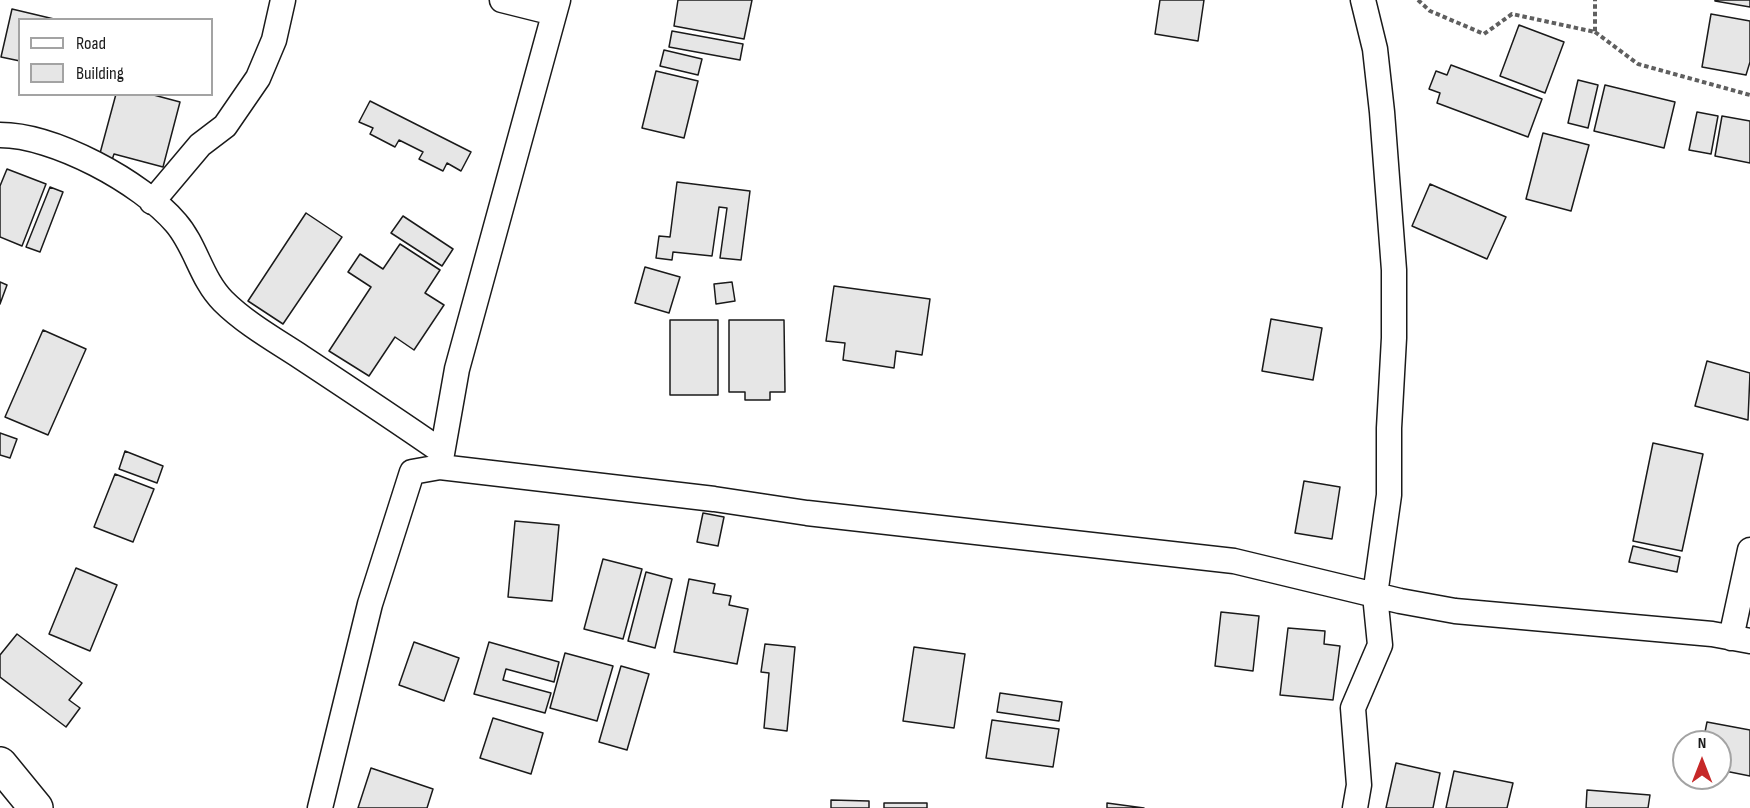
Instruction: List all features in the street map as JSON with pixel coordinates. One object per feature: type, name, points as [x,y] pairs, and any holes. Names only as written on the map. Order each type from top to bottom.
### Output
[{"type":"highway","points":[[0,765],[36,808]]},
{"type":"street","points":[[152,202],[200,145],[225,126],[258,78],[274,40],[283,0]]},
{"type":"street","points":[[441,459],[458,369],[556,6],[502,0]]},
{"type":"street","points":[[1355,808],[1359,785],[1353,708],[1380,645],[1376,595],[1389,495],[1394,270],[1380,91],[1375,49],[1363,0]]},
{"type":"street","points":[[0,135],[29,138],[96,164],[143,193],[176,223],[195,253],[207,279],[223,301],[441,459],[807,513],[1234,561],[1376,595],[1455,610],[1740,639],[1750,550]]},
{"type":"street","points":[[320,808],[370,604],[412,472],[441,459]]},
{"type":"path","points":[[1418,0],[1430,11],[1484,34],[1512,14],[1595,32],[1638,64],[1750,95]]},
{"type":"path","points":[[1595,0],[1595,32]]},
{"type":"building","points":[[678,0],[752,0],[744,39],[674,26]]},
{"type":"building","points":[[1160,0],[1204,0],[1198,41],[1155,34]]},
{"type":"building","points":[[1715,0],[1750,0],[1750,7],[1715,1]]},
{"type":"building","points":[[12,9],[50,18],[18,18],[18,61],[1,57]]},
{"type":"building","points":[[1711,14],[1750,21],[1750,62],[1746,75],[1702,67]]},
{"type":"building","points":[[1519,25],[1564,42],[1545,93],[1500,76]]},
{"type":"building","points":[[672,31],[743,44],[740,60],[669,47]]},
{"type":"building","points":[[664,50],[702,59],[698,75],[660,66]]},
{"type":"building","points":[[1451,65],[1542,99],[1528,137],[1437,103],[1440,93],[1429,89],[1436,71],[1447,75]]},
{"type":"building","points":[[656,71],[698,81],[684,138],[642,128]]},
{"type":"building","points":[[1578,80],[1598,85],[1588,128],[1568,123]]},
{"type":"building","points":[[1605,85],[1675,102],[1664,148],[1594,131]]},
{"type":"building","points":[[115,96],[158,96],[180,102],[163,167],[114,154],[112,160],[99,157]]},
{"type":"building","points":[[370,101],[471,152],[461,171],[447,163],[443,171],[419,159],[423,152],[399,140],[395,147],[370,134],[373,128],[359,122]]},
{"type":"building","points":[[1697,112],[1718,116],[1711,154],[1689,150]]},
{"type":"building","points":[[1722,116],[1750,121],[1750,163],[1715,156]]},
{"type":"building","points":[[1543,133],[1589,145],[1571,211],[1526,199]]},
{"type":"building","points":[[7,169],[46,184],[22,246],[0,237],[0,186]]},
{"type":"building","points":[[677,182],[750,191],[741,260],[720,258],[727,208],[719,207],[712,256],[673,252],[672,260],[656,258],[659,236],[670,237]]},
{"type":"building","points":[[1430,184],[1506,217],[1487,259],[1412,226]]},
{"type":"building","points":[[50,187],[63,192],[40,252],[26,247]]},
{"type":"building","points":[[306,213],[342,237],[283,324],[248,301]]},
{"type":"building","points":[[403,216],[453,249],[442,266],[391,233]]},
{"type":"building","points":[[400,244],[440,270],[425,293],[444,305],[414,350],[395,337],[369,376],[329,351],[371,287],[348,272],[360,254],[383,269]]},
{"type":"building","points":[[645,267],[680,277],[669,313],[635,303]]},
{"type":"building","points":[[0,282],[7,285],[0,304]]},
{"type":"building","points":[[732,282],[735,301],[716,304],[714,284]]},
{"type":"building","points":[[834,286],[930,299],[922,355],[896,351],[894,368],[843,360],[845,343],[826,341]]},
{"type":"building","points":[[1271,319],[1322,328],[1313,380],[1262,371]]},
{"type":"building","points":[[670,320],[718,320],[718,395],[670,395]]},
{"type":"building","points":[[729,320],[784,320],[785,392],[770,392],[770,400],[745,400],[745,392],[729,392]]},
{"type":"building","points":[[43,330],[86,349],[48,435],[5,417]]},
{"type":"building","points":[[1707,361],[1750,373],[1748,420],[1695,406]]},
{"type":"building","points":[[0,433],[17,439],[10,458],[0,455]]},
{"type":"building","points":[[1653,443],[1703,454],[1682,551],[1633,541]]},
{"type":"building","points":[[125,451],[163,466],[157,483],[119,469]]},
{"type":"building","points":[[115,474],[154,489],[133,542],[94,527]]},
{"type":"building","points":[[1304,481],[1340,487],[1332,539],[1295,533]]},
{"type":"building","points":[[703,513],[724,517],[718,546],[697,542]]},
{"type":"building","points":[[515,521],[559,525],[552,601],[508,597]]},
{"type":"building","points":[[1633,546],[1680,557],[1677,572],[1629,562]]},
{"type":"building","points":[[603,559],[642,569],[623,639],[584,629]]},
{"type":"building","points":[[76,568],[117,585],[90,651],[49,634]]},
{"type":"building","points":[[646,572],[672,579],[655,648],[628,641]]},
{"type":"building","points":[[689,579],[715,584],[713,593],[731,596],[729,605],[748,609],[737,664],[674,652]]},
{"type":"building","points":[[1221,612],[1259,616],[1253,671],[1215,666]]},
{"type":"building","points":[[1288,628],[1325,631],[1324,644],[1340,646],[1333,700],[1280,695]]},
{"type":"building","points":[[17,634],[82,683],[69,700],[80,708],[66,727],[0,677],[0,655]]},
{"type":"building","points":[[414,642],[459,658],[444,701],[399,685]]},
{"type":"building","points":[[489,642],[559,662],[554,682],[506,669],[503,680],[551,693],[545,713],[474,694]]},
{"type":"building","points":[[765,644],[795,647],[787,731],[764,728],[769,673],[761,672]]},
{"type":"building","points":[[914,647],[965,654],[954,728],[903,721]]},
{"type":"building","points":[[565,653],[613,666],[597,721],[550,708]]},
{"type":"building","points":[[621,666],[649,674],[627,750],[599,742]]},
{"type":"building","points":[[1000,693],[1062,702],[1059,721],[997,712]]},
{"type":"building","points":[[493,718],[543,733],[531,774],[480,758]]},
{"type":"building","points":[[992,720],[1059,729],[1053,767],[986,758]]},
{"type":"building","points":[[1707,722],[1750,730],[1750,776],[1732,772],[1732,730],[1705,730]]},
{"type":"building","points":[[1396,763],[1440,773],[1433,808],[1386,808]]},
{"type":"building","points":[[371,768],[433,789],[427,808],[358,808]]},
{"type":"building","points":[[1454,771],[1513,783],[1507,808],[1446,808]]},
{"type":"building","points":[[1587,790],[1650,795],[1648,808],[1586,808]]},
{"type":"building","points":[[831,800],[869,801],[869,808],[831,808]]},
{"type":"building","points":[[884,803],[927,803],[927,808],[884,808]]},
{"type":"building","points":[[1107,803],[1144,808],[1107,808]]}]
